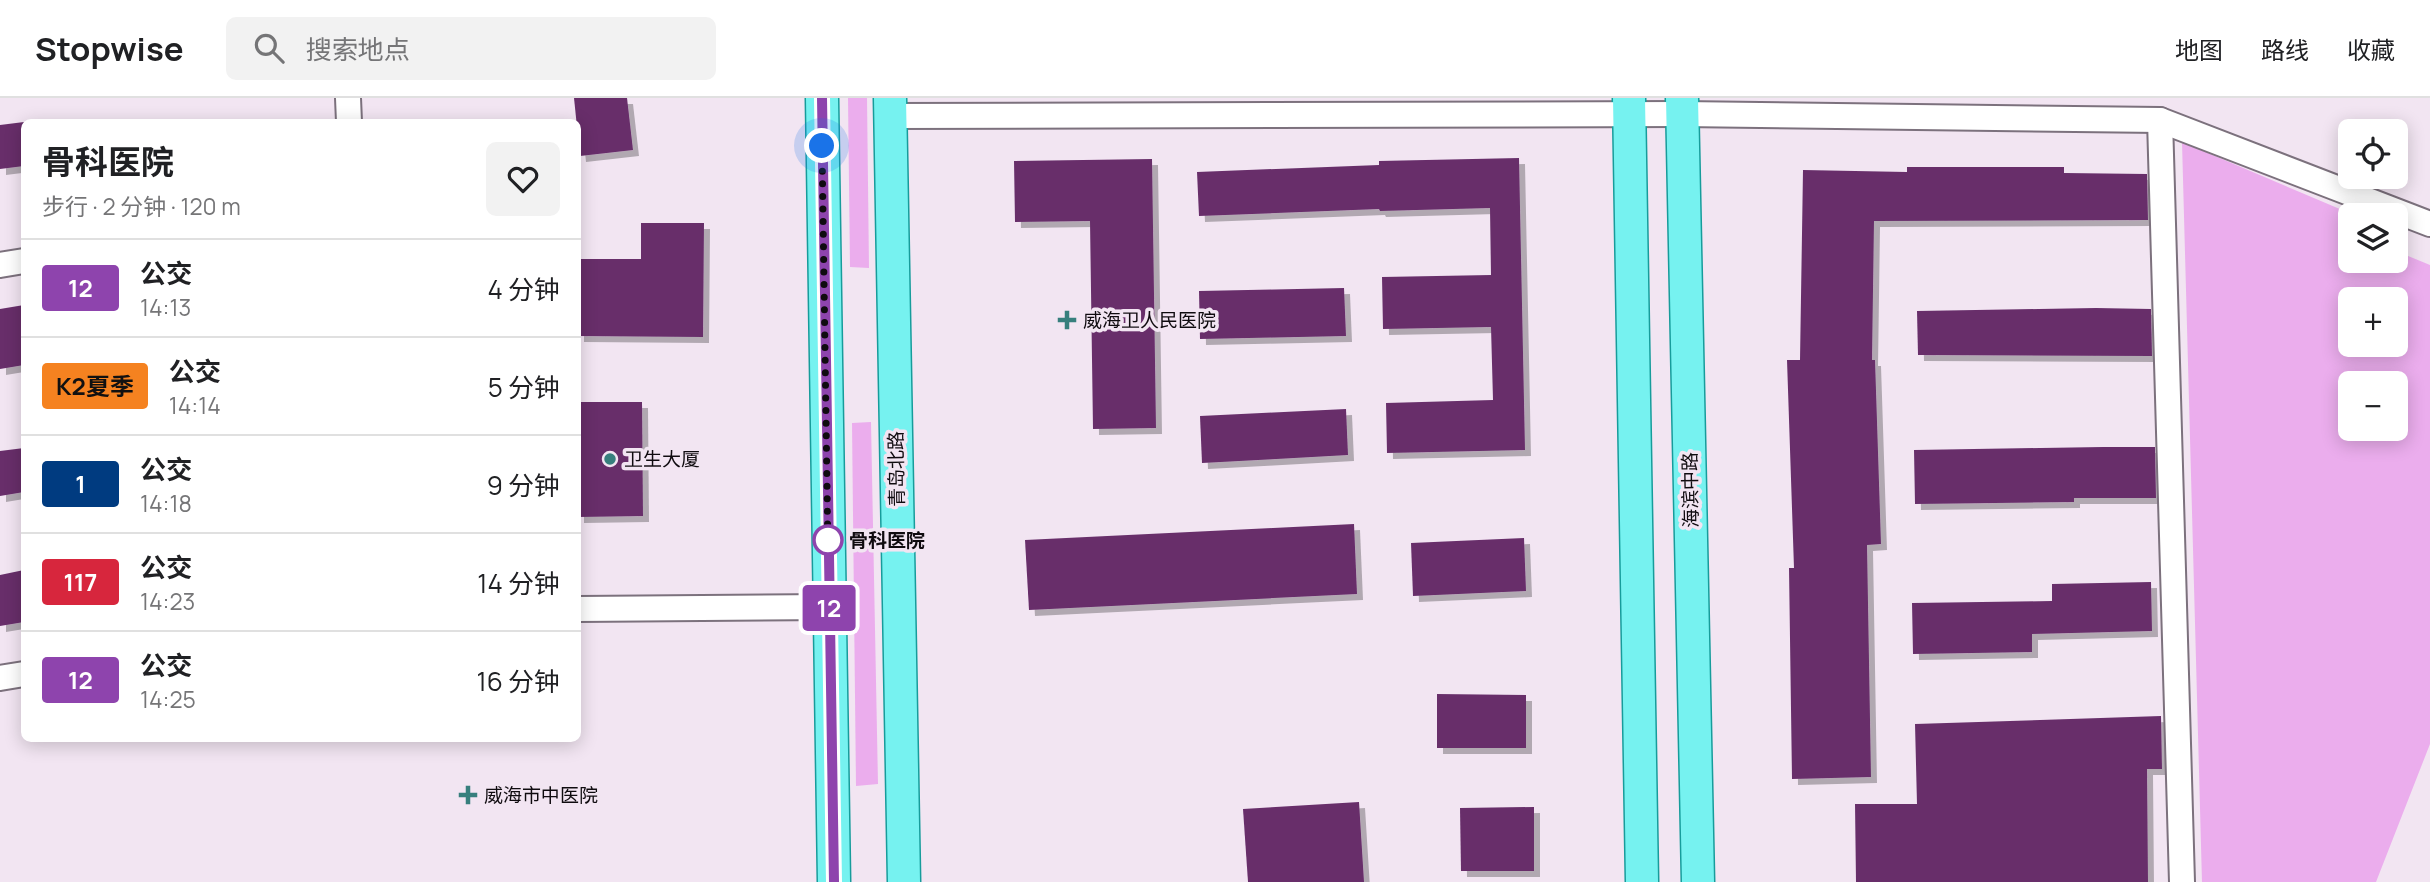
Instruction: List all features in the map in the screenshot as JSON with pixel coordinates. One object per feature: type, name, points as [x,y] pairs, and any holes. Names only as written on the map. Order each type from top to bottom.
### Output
[{"type":"main road","points":[[822,98],[834,882]]},
{"type":"main road","points":[[1630,106],[1642,882]]},
{"type":"main road","name":"海滨中路","points":[[1682,106],[1698,882]]},
{"type":"main road","name":"青岛北路","points":[[890,107],[904,882]]},
{"type":"street","points":[[348,98],[349,119]]},
{"type":"street","points":[[890,107],[1682,106],[2160,120],[2430,224]]},
{"type":"street","points":[[2160,120],[2182,882]]},
{"type":"street","points":[[0,265],[21,262]]},
{"type":"street","points":[[581,609],[829,607]]},
{"type":"street","points":[[0,678],[21,674]]},
{"type":"shaded area","points":[[848,98],[867,98],[869,268],[850,267]]},
{"type":"shaded area","points":[[2182,142],[2338,208],[2338,273],[2408,273],[2408,256],[2430,265],[2430,744],[2376,882],[2202,882]]},
{"type":"shaded area","points":[[871,422],[878,784],[856,786],[852,423]]},
{"type":"building","points":[[574,98],[627,98],[633,150],[581,156],[581,119],[576,119]]},
{"type":"building","points":[[21,122],[21,166],[0,169],[0,125]]},
{"type":"building","points":[[1519,158],[1525,450],[1387,453],[1386,403],[1493,400],[1491,327],[1383,329],[1382,277],[1491,275],[1490,208],[1199,216],[1197,172],[1379,165],[1379,161]]},
{"type":"building","points":[[1152,159],[1156,428],[1093,429],[1090,221],[1015,222],[1014,161]]},
{"type":"building","points":[[1907,167],[2064,167],[2064,173],[2147,174],[2148,220],[1874,221],[1872,360],[1875,360],[1881,544],[1867,545],[1871,777],[1792,779],[1789,568],[1794,568],[1787,360],[1800,360],[1803,170],[1907,172]]},
{"type":"building","points":[[641,223],[704,223],[703,337],[581,336],[581,259],[641,259]]},
{"type":"building","points":[[1344,288],[1346,336],[1200,339],[1199,291]]},
{"type":"building","points":[[21,306],[21,366],[0,369],[0,309]]},
{"type":"building","points":[[2151,309],[2152,356],[1918,355],[1917,311]]},
{"type":"building","name":"卫生大厦","points":[[581,402],[642,402],[643,516],[581,517]]},
{"type":"building","points":[[1346,409],[1348,455],[1202,463],[1200,416]]},
{"type":"building","points":[[2155,447],[2156,498],[1915,504],[1914,450]]},
{"type":"building","points":[[21,448],[21,492],[0,496],[0,451]]},
{"type":"building","points":[[1354,524],[1357,594],[1029,610],[1025,540]]},
{"type":"building","points":[[1524,538],[1526,591],[1413,596],[1411,543]]},
{"type":"building","points":[[21,571],[21,622],[0,626],[0,575]]},
{"type":"building","points":[[2151,582],[2152,631],[2032,634],[2032,652],[1913,654],[1912,603],[2052,601],[2052,584]]},
{"type":"building","points":[[1437,694],[1526,695],[1526,748],[1437,748]]},
{"type":"building","points":[[2161,716],[2162,769],[2147,769],[2148,882],[1856,882],[1855,804],[1917,804],[1915,724]]},
{"type":"building","points":[[1359,802],[1364,882],[1248,882],[1243,809]]},
{"type":"building","points":[[1534,807],[1534,871],[1461,871],[1460,808]]},
{"type":"bus line","name":"12","points":[[822,98],[834,882]]},
{"type":"place","name":"威海卫人民医院","points":[[1067,320]]},
{"type":"place","name":"卫生大厦","points":[[610,459]]},
{"type":"place","name":"骨科医院","points":[[828,540]]},
{"type":"place","name":"威海市中医院","points":[[468,795]]},
{"type":"route","points":[[822,146],[828,553],[828,540]]}]
